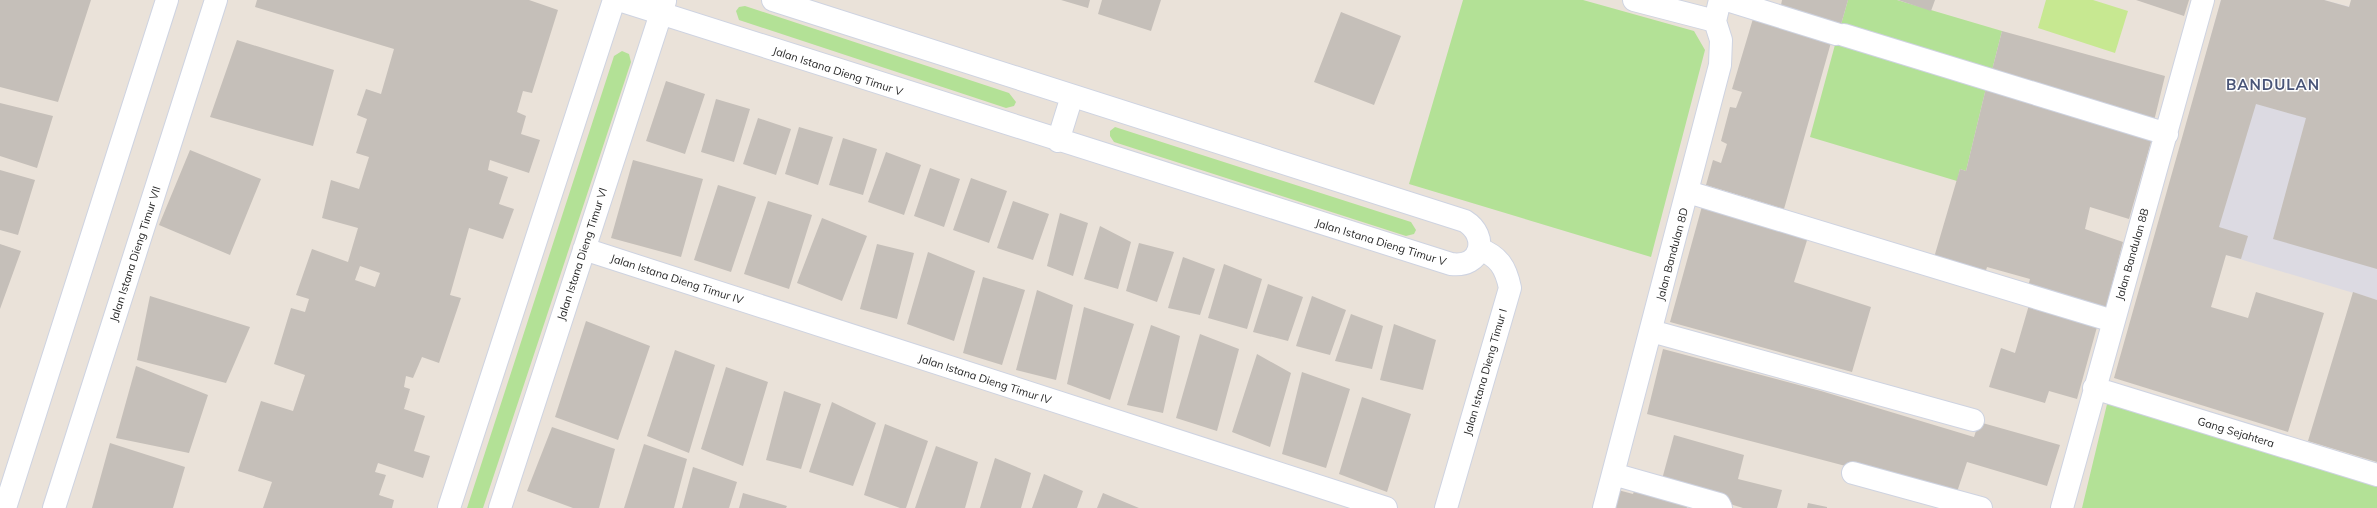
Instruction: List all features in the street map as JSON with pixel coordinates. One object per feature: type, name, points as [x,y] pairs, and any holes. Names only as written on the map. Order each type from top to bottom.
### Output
[{"type":"street","points":[[5,508],[167,0]]},
{"type":"street","name":"Jalan Istana Dieng Timur VII","points":[[54,508],[216,0]]},
{"type":"street","points":[[449,508],[614,0]]},
{"type":"street","name":"Jalan Istana Dieng Timur V","points":[[619,0],[663,7],[1058,141],[1451,264],[1461,265],[1470,262],[1479,249]]},
{"type":"street","points":[[774,0],[1465,221],[1475,227],[1479,249]]},
{"type":"street","points":[[1634,0],[1714,21],[1720,0]]},
{"type":"street","points":[[1727,0],[2166,134]]},
{"type":"street","name":"Jalan Bandulan 8B","points":[[2062,508],[2094,388],[2203,0]]},
{"type":"street","name":"Jalan Istana Dieng Timur VI","points":[[500,508],[663,7]]},
{"type":"street","name":"Jalan Bandulan 8D","points":[[1604,508],[1688,192],[1720,65],[1721,40],[1714,21]]},
{"type":"street","points":[[1058,141],[1072,96]]},
{"type":"street","points":[[1688,192],[2113,322]]},
{"type":"street","name":"Jalan Istana Dieng Timur I","points":[[1446,508],[1510,288],[1508,277],[1497,258],[1479,249]]},
{"type":"street","name":"Jalan Istana Dieng Timur IV","points":[[584,250],[1386,508]]},
{"type":"street","points":[[1651,331],[1973,420]]},
{"type":"street","name":"Gang Sejahtera","points":[[2094,388],[2377,475]]},
{"type":"street","points":[[1854,473],[1981,508]]},
{"type":"street","points":[[1614,474],[1719,504],[1721,508]]},
{"type":"shaded area","points":[[2221,0],[2324,0],[2377,14],[2377,300],[2156,234]]},
{"type":"green space","points":[[1463,0],[1583,0],[1694,31],[1705,50],[1651,257],[1409,184]]},
{"type":"green space","points":[[1848,0],[1897,0],[2002,31],[1991,74],[1840,28]]},
{"type":"green space","points":[[2046,0],[2093,0],[2128,11],[2115,53],[2038,28]]},
{"type":"green space","points":[[745,6],[1009,93],[1016,102],[1014,106],[1006,108],[739,20],[736,11],[739,7]]},
{"type":"green space","points":[[1836,41],[1986,88],[1966,171],[1960,169],[1957,181],[1810,137]]},
{"type":"green space","points":[[622,51],[629,54],[631,62],[483,508],[467,508],[614,56]]},
{"type":"green space","points":[[1115,127],[1411,222],[1416,230],[1414,234],[1406,236],[1114,142],[1110,136],[1110,131]]},
{"type":"green space","points":[[2108,400],[2377,487],[2377,508],[2082,508]]},
{"type":"building","points":[[0,0],[91,0],[58,102],[0,87]]},
{"type":"building","points":[[257,0],[529,0],[558,10],[532,93],[523,91],[517,112],[526,116],[521,134],[540,140],[529,173],[490,160],[488,170],[508,177],[499,204],[514,209],[503,239],[469,228],[450,295],[461,298],[439,363],[422,357],[413,378],[406,376],[404,387],[410,389],[404,409],[425,416],[414,451],[430,456],[423,478],[378,463],[375,472],[386,475],[379,495],[394,500],[392,508],[263,508],[272,482],[238,471],[261,401],[293,411],[305,375],[274,364],[291,308],[305,312],[309,299],[296,295],[312,249],[348,262],[358,228],[322,218],[331,180],[359,189],[369,157],[356,153],[367,119],[357,115],[366,89],[381,94],[394,49],[255,7]],"holes":[[[360,266],[380,273],[375,287],[355,280]]]},
{"type":"building","points":[[1061,0],[1090,0],[1088,8]]},
{"type":"building","points":[[1102,0],[1161,0],[1151,31],[1098,14]]},
{"type":"building","points":[[1782,0],[1848,0],[1840,28],[1780,10]]},
{"type":"building","points":[[1898,0],[1935,0],[1931,11]]},
{"type":"building","points":[[2136,0],[2189,0],[2184,16]]},
{"type":"building","points":[[2221,0],[2324,0],[2349,7],[2351,0],[2377,0],[2377,269],[2273,239],[2306,118],[2256,104],[2219,227],[2248,236],[2241,259],[2226,255],[2211,307],[2248,318],[2256,292],[2324,313],[2288,432],[2114,378]]},
{"type":"building","points":[[1341,12],[1401,36],[1374,105],[1314,82]]},
{"type":"building","points":[[1755,12],[1832,39],[1784,209],[1706,185],[1713,160],[1721,163],[1727,144],[1721,141],[1730,107],[1736,108],[1742,92],[1732,89]]},
{"type":"building","points":[[2002,31],[2165,76],[2154,121],[1991,74]]},
{"type":"building","points":[[237,40],[334,70],[313,146],[210,117]]},
{"type":"building","points":[[666,81],[705,94],[685,154],[646,141]]},
{"type":"building","points":[[1986,88],[2153,135],[2129,219],[2090,207],[2085,229],[2123,242],[2105,311],[2028,287],[2030,279],[1987,267],[1984,277],[1933,261],[1960,169],[1966,171]]},
{"type":"building","points":[[716,99],[750,109],[734,162],[701,152]]},
{"type":"building","points":[[0,103],[53,116],[37,168],[0,156]]},
{"type":"building","points":[[758,118],[791,129],[776,175],[743,164]]},
{"type":"building","points":[[799,127],[833,137],[818,185],[785,174]]},
{"type":"building","points":[[843,138],[877,149],[863,195],[829,185]]},
{"type":"building","points":[[190,150],[261,179],[230,255],[159,225]]},
{"type":"building","points":[[886,152],[921,165],[904,215],[868,202]]},
{"type":"building","points":[[633,160],[703,179],[681,257],[611,238]]},
{"type":"building","points":[[930,168],[960,179],[944,227],[914,216]]},
{"type":"building","points":[[0,170],[35,180],[18,235],[0,230]]},
{"type":"building","points":[[971,178],[1007,191],[989,243],[953,230]]},
{"type":"building","points":[[718,185],[756,197],[731,272],[694,260]]},
{"type":"building","points":[[1704,199],[1809,234],[1794,282],[1871,307],[1852,372],[1670,322]]},
{"type":"building","points":[[768,201],[812,215],[789,289],[744,274]]},
{"type":"building","points":[[1013,201],[1049,214],[1033,260],[997,248]]},
{"type":"building","points":[[1060,213],[1088,223],[1073,276],[1047,266]]},
{"type":"building","points":[[822,218],[867,236],[842,301],[797,283]]},
{"type":"building","points":[[1100,226],[1131,242],[1118,289],[1084,279]]},
{"type":"building","points":[[1139,243],[1174,252],[1157,302],[1126,291]]},
{"type":"building","points":[[0,244],[21,251],[0,309]]},
{"type":"building","points":[[877,244],[914,253],[897,319],[860,309]]},
{"type":"building","points":[[928,252],[975,271],[954,341],[907,324]]},
{"type":"building","points":[[1183,257],[1215,269],[1200,315],[1168,308]]},
{"type":"building","points":[[1224,264],[1262,279],[1247,329],[1208,318]]},
{"type":"building","points":[[983,277],[1025,290],[1002,365],[963,353]]},
{"type":"building","points":[[1268,284],[1303,297],[1288,341],[1253,332]]},
{"type":"building","points":[[1037,290],[1073,305],[1056,380],[1016,370]]},
{"type":"building","points":[[2353,292],[2377,300],[2377,462],[2308,441]]},
{"type":"building","points":[[150,296],[250,327],[226,383],[137,360]]},
{"type":"building","points":[[1312,296],[1346,310],[1330,355],[1296,346]]},
{"type":"building","points":[[2029,305],[2097,327],[2077,399],[2049,391],[2045,403],[1989,387],[2001,348],[2015,353]]},
{"type":"building","points":[[1084,307],[1134,324],[1110,400],[1067,384]]},
{"type":"building","points":[[1351,314],[1383,326],[1372,369],[1335,361]]},
{"type":"building","points":[[586,321],[650,346],[618,440],[555,417]]},
{"type":"building","points":[[1394,324],[1436,340],[1423,390],[1380,380]]},
{"type":"building","points":[[1151,325],[1180,336],[1163,413],[1127,405]]},
{"type":"building","points":[[1200,334],[1239,349],[1217,431],[1176,418]]},
{"type":"building","points":[[1663,349],[1821,391],[1974,437],[1979,422],[2060,445],[2047,486],[1967,462],[1956,495],[1647,414]]},
{"type":"building","points":[[675,350],[715,365],[689,453],[647,436]]},
{"type":"building","points":[[1257,354],[1291,373],[1270,447],[1232,432]]},
{"type":"building","points":[[136,366],[208,395],[189,453],[116,438]]},
{"type":"building","points":[[726,367],[768,382],[743,466],[701,449]]},
{"type":"building","points":[[1302,372],[1350,389],[1326,468],[1282,454]]},
{"type":"building","points":[[784,391],[821,404],[801,469],[766,460]]},
{"type":"building","points":[[1362,397],[1411,414],[1387,492],[1339,474]]},
{"type":"building","points":[[832,402],[876,423],[853,486],[809,472]]},
{"type":"building","points":[[885,424],[928,441],[906,508],[900,508],[864,495]]},
{"type":"building","points":[[552,427],[615,449],[599,508],[573,508],[527,491]]},
{"type":"building","points":[[1674,435],[1744,455],[1738,479],[1782,490],[1777,508],[1743,508],[1661,483]]},
{"type":"building","points":[[110,443],[185,467],[173,508],[92,508]]},
{"type":"building","points":[[644,444],[687,459],[674,508],[624,508]]},
{"type":"building","points":[[936,446],[978,462],[965,508],[915,508]]},
{"type":"building","points":[[995,458],[1031,473],[1021,508],[980,508]]},
{"type":"building","points":[[693,467],[737,482],[729,508],[682,508]]},
{"type":"building","points":[[1044,474],[1083,491],[1077,508],[1032,508]]},
{"type":"building","points":[[1636,486],[1688,502],[1687,508],[1613,508],[1618,490],[1633,494]]},
{"type":"building","points":[[743,493],[787,506],[786,508],[739,508]]},
{"type":"building","points":[[1103,493],[1139,508],[1097,508]]},
{"type":"building","points":[[1808,503],[1827,507],[1827,508],[1807,508]]},
{"type":"district","name":"BANDULAN","points":[[2273,85]]}]
